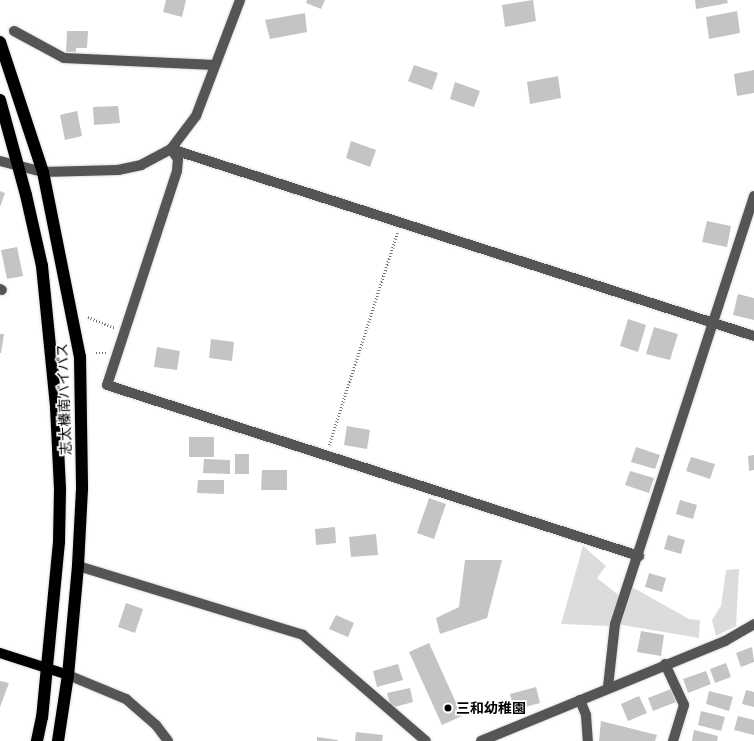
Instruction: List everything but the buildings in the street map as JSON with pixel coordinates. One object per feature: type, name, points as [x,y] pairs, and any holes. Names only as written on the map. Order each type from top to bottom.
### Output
[{"type":"highway","name":"志太榛南バイパス","points":[[0,42],[43,172],[80,357],[82,489],[78,566],[68,676],[58,741]]},
{"type":"highway","name":"志太榛南バイパス","points":[[0,100],[42,266],[56,407],[60,490],[59,542],[47,670],[37,741]]},
{"type":"main road","points":[[0,653],[68,676]]},
{"type":"street","points":[[0,161],[18,167],[43,172],[118,170],[141,165],[171,149],[196,116],[240,0]]},
{"type":"street","points":[[14,31],[64,58],[215,65]]},
{"type":"street","points":[[171,149],[399,224],[754,336]]},
{"type":"street","points":[[171,149],[178,159],[177,171],[107,385],[639,556]]},
{"type":"street","points":[[608,686],[615,624],[639,556],[754,196]]},
{"type":"street","points":[[78,566],[303,635],[426,741]]},
{"type":"street","points":[[481,741],[580,700],[608,686],[725,640],[754,624]]},
{"type":"street","points":[[666,664],[684,705],[673,741]]},
{"type":"street","points":[[68,676],[126,699],[156,726],[168,741]]},
{"type":"street","points":[[580,700],[586,715],[588,741]]},
{"type":"path","points":[[326,455],[399,224]]},
{"type":"path","points":[[88,317],[125,331]]},
{"type":"shaded area","points":[[583,546],[606,566],[597,578],[622,598],[610,626],[561,624]]},
{"type":"shaded area","points":[[739,569],[736,626],[716,636],[712,620],[721,606],[726,570]]},
{"type":"shaded area","points":[[632,587],[689,619],[700,620],[699,638],[617,624]]},
{"type":"place","name":"三和幼稚園","points":[[448,708]]}]
